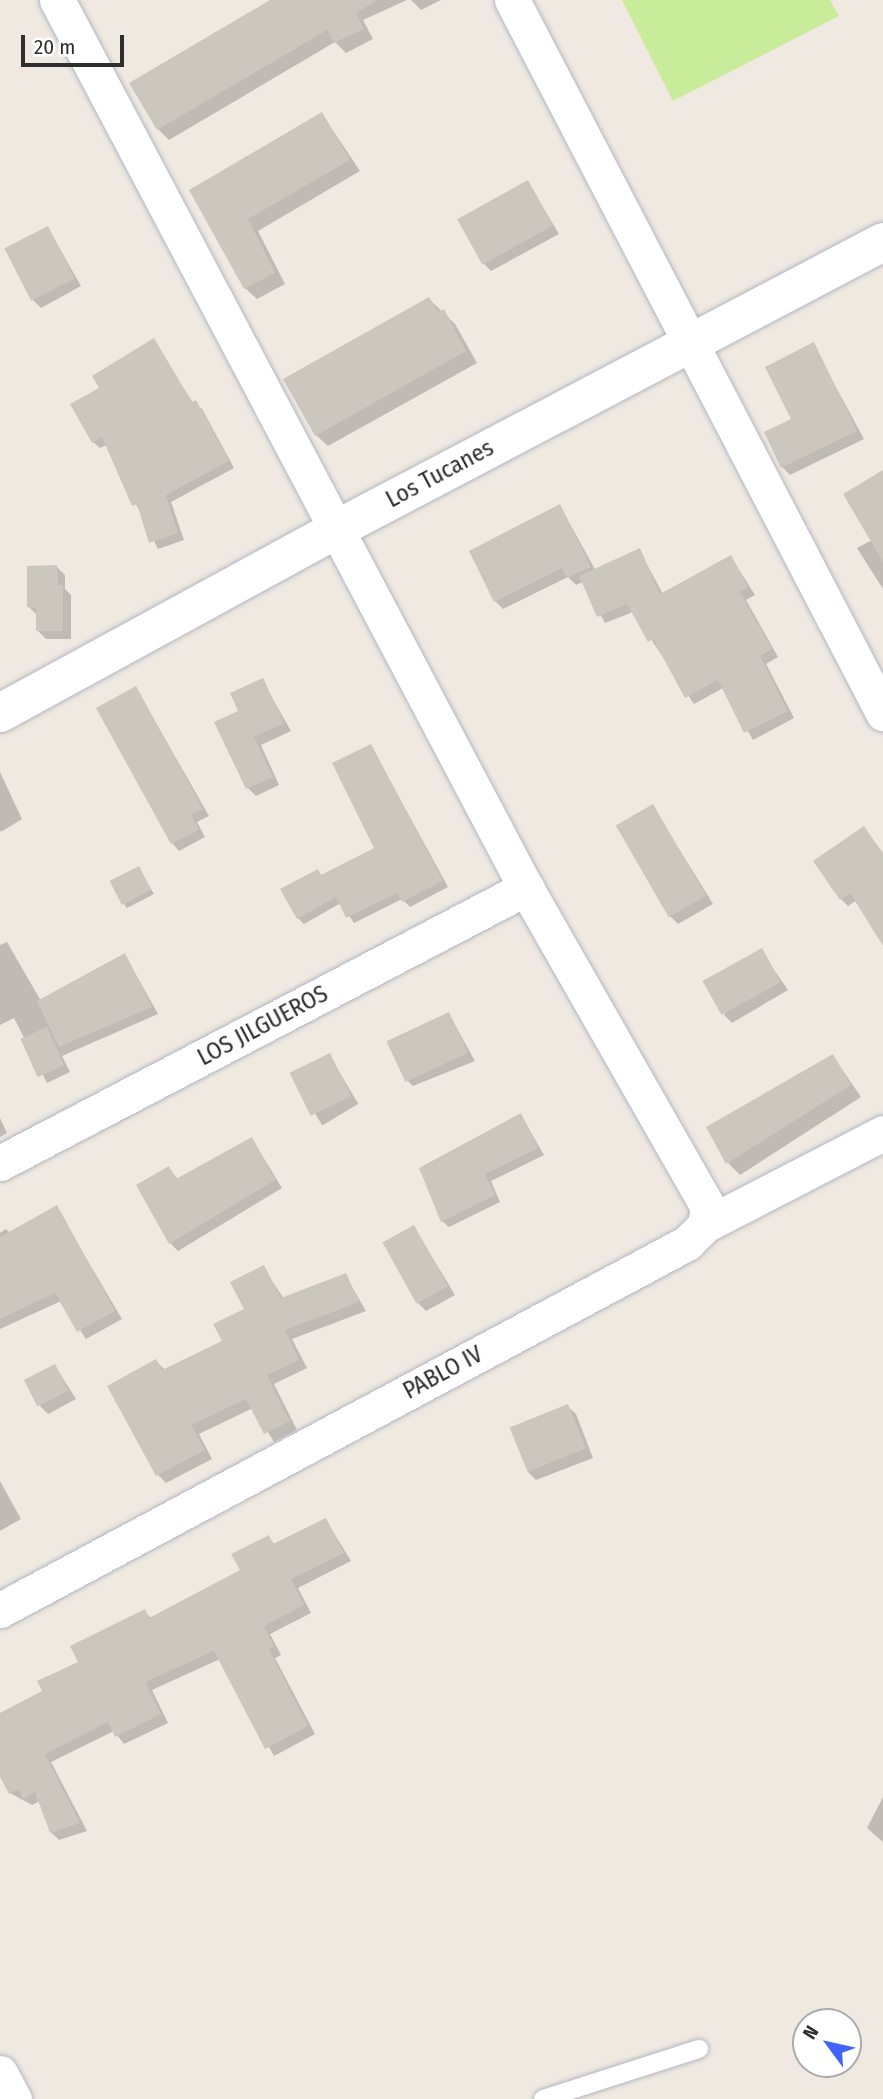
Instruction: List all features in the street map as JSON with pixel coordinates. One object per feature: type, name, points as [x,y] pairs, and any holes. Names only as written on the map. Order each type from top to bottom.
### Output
[{"type":"street","points":[[57,0],[526,888],[708,1207],[705,1226]]},
{"type":"street","points":[[512,0],[883,713]]},
{"type":"street","name":"Los Tucanes","points":[[0,713],[691,340],[883,242]]},
{"type":"street","name":"LOS JILGUEROS","points":[[0,1163],[526,888]]},
{"type":"street","name":"PABLO IV","points":[[0,1610],[687,1243],[705,1226],[883,1133]]},
{"type":"street","points":[[0,2073],[13,2099]]},
{"type":"lane","points":[[543,2099],[699,2049]]},
{"type":"green space","points":[[622,0],[830,0],[839,16],[673,101]]},
{"type":"building","points":[[270,0],[377,0],[356,13],[364,29],[334,43],[327,30],[157,130],[129,83]]},
{"type":"building","points":[[322,112],[350,160],[248,219],[275,273],[244,289],[189,190]]},
{"type":"building","points":[[528,180],[553,225],[482,265],[457,219]]},
{"type":"building","points":[[48,226],[75,279],[31,301],[4,248]]},
{"type":"building","points":[[429,297],[438,312],[444,309],[466,351],[315,436],[283,379]]},
{"type":"building","points":[[154,338],[192,402],[196,400],[229,461],[166,495],[178,533],[149,543],[137,504],[132,506],[102,437],[92,443],[70,404],[99,388],[92,376]]},
{"type":"building","points":[[814,342],[857,431],[781,468],[764,432],[791,419],[765,367]]},
{"type":"building","points":[[883,470],[883,562],[843,494]]},
{"type":"building","points":[[560,504],[591,567],[567,578],[562,568],[494,602],[469,551]]},
{"type":"building","points":[[640,548],[660,594],[731,555],[748,587],[740,592],[772,649],[760,656],[788,711],[744,733],[718,680],[685,698],[653,639],[648,642],[627,604],[597,617],[579,576]]},
{"type":"building","points":[[57,565],[58,585],[63,585],[63,631],[36,631],[36,608],[27,607],[27,566]]},
{"type":"building","points":[[263,678],[284,723],[254,737],[273,777],[246,789],[214,722],[238,711],[230,693]]},
{"type":"building","points":[[136,686],[203,809],[191,815],[199,830],[171,844],[96,708]]},
{"type":"building","points":[[371,744],[443,881],[402,902],[397,893],[346,918],[336,897],[297,919],[280,889],[318,869],[321,875],[374,848],[332,763]]},
{"type":"building","points":[[653,804],[706,896],[669,917],[616,826]]},
{"type":"building","points":[[864,826],[883,854],[883,946],[850,893],[840,900],[813,861]]},
{"type":"building","points":[[139,866],[151,890],[122,905],[110,881]]},
{"type":"building","points":[[762,948],[781,982],[721,1015],[703,981]]},
{"type":"building","points":[[125,953],[152,1007],[59,1047],[37,1001]]},
{"type":"building","points":[[449,1012],[468,1053],[405,1082],[386,1041]]},
{"type":"building","points":[[47,1027],[64,1065],[38,1077],[21,1039]]},
{"type":"building","points":[[330,1053],[351,1096],[311,1116],[290,1073]]},
{"type":"building","points":[[833,1054],[851,1085],[726,1164],[706,1127]]},
{"type":"building","points":[[521,1113],[538,1148],[485,1174],[495,1195],[441,1222],[419,1168]]},
{"type":"building","points":[[252,1137],[275,1180],[169,1244],[136,1185],[169,1166],[176,1179]]},
{"type":"building","points":[[57,1205],[115,1311],[77,1332],[55,1293],[0,1319],[0,1237]]},
{"type":"building","points":[[414,1225],[448,1286],[416,1304],[383,1242]]},
{"type":"building","points":[[264,1265],[281,1298],[346,1273],[359,1302],[285,1330],[299,1360],[267,1375],[290,1421],[264,1434],[246,1399],[191,1425],[205,1450],[156,1476],[107,1386],[156,1359],[162,1370],[222,1341],[213,1324],[244,1309],[230,1282]]},
{"type":"building","points":[[55,1364],[69,1391],[37,1407],[24,1380]]},
{"type":"building","points":[[568,1404],[586,1449],[528,1472],[510,1428]]},
{"type":"building","points":[[326,1518],[344,1553],[291,1579],[304,1605],[264,1626],[274,1646],[269,1649],[308,1726],[265,1749],[214,1651],[145,1682],[161,1714],[115,1737],[108,1722],[45,1754],[80,1823],[50,1833],[35,1792],[23,1799],[18,1789],[9,1794],[0,1777],[0,1713],[42,1691],[37,1681],[78,1662],[70,1646],[145,1609],[149,1618],[240,1570],[231,1554],[269,1535],[273,1544]]}]
